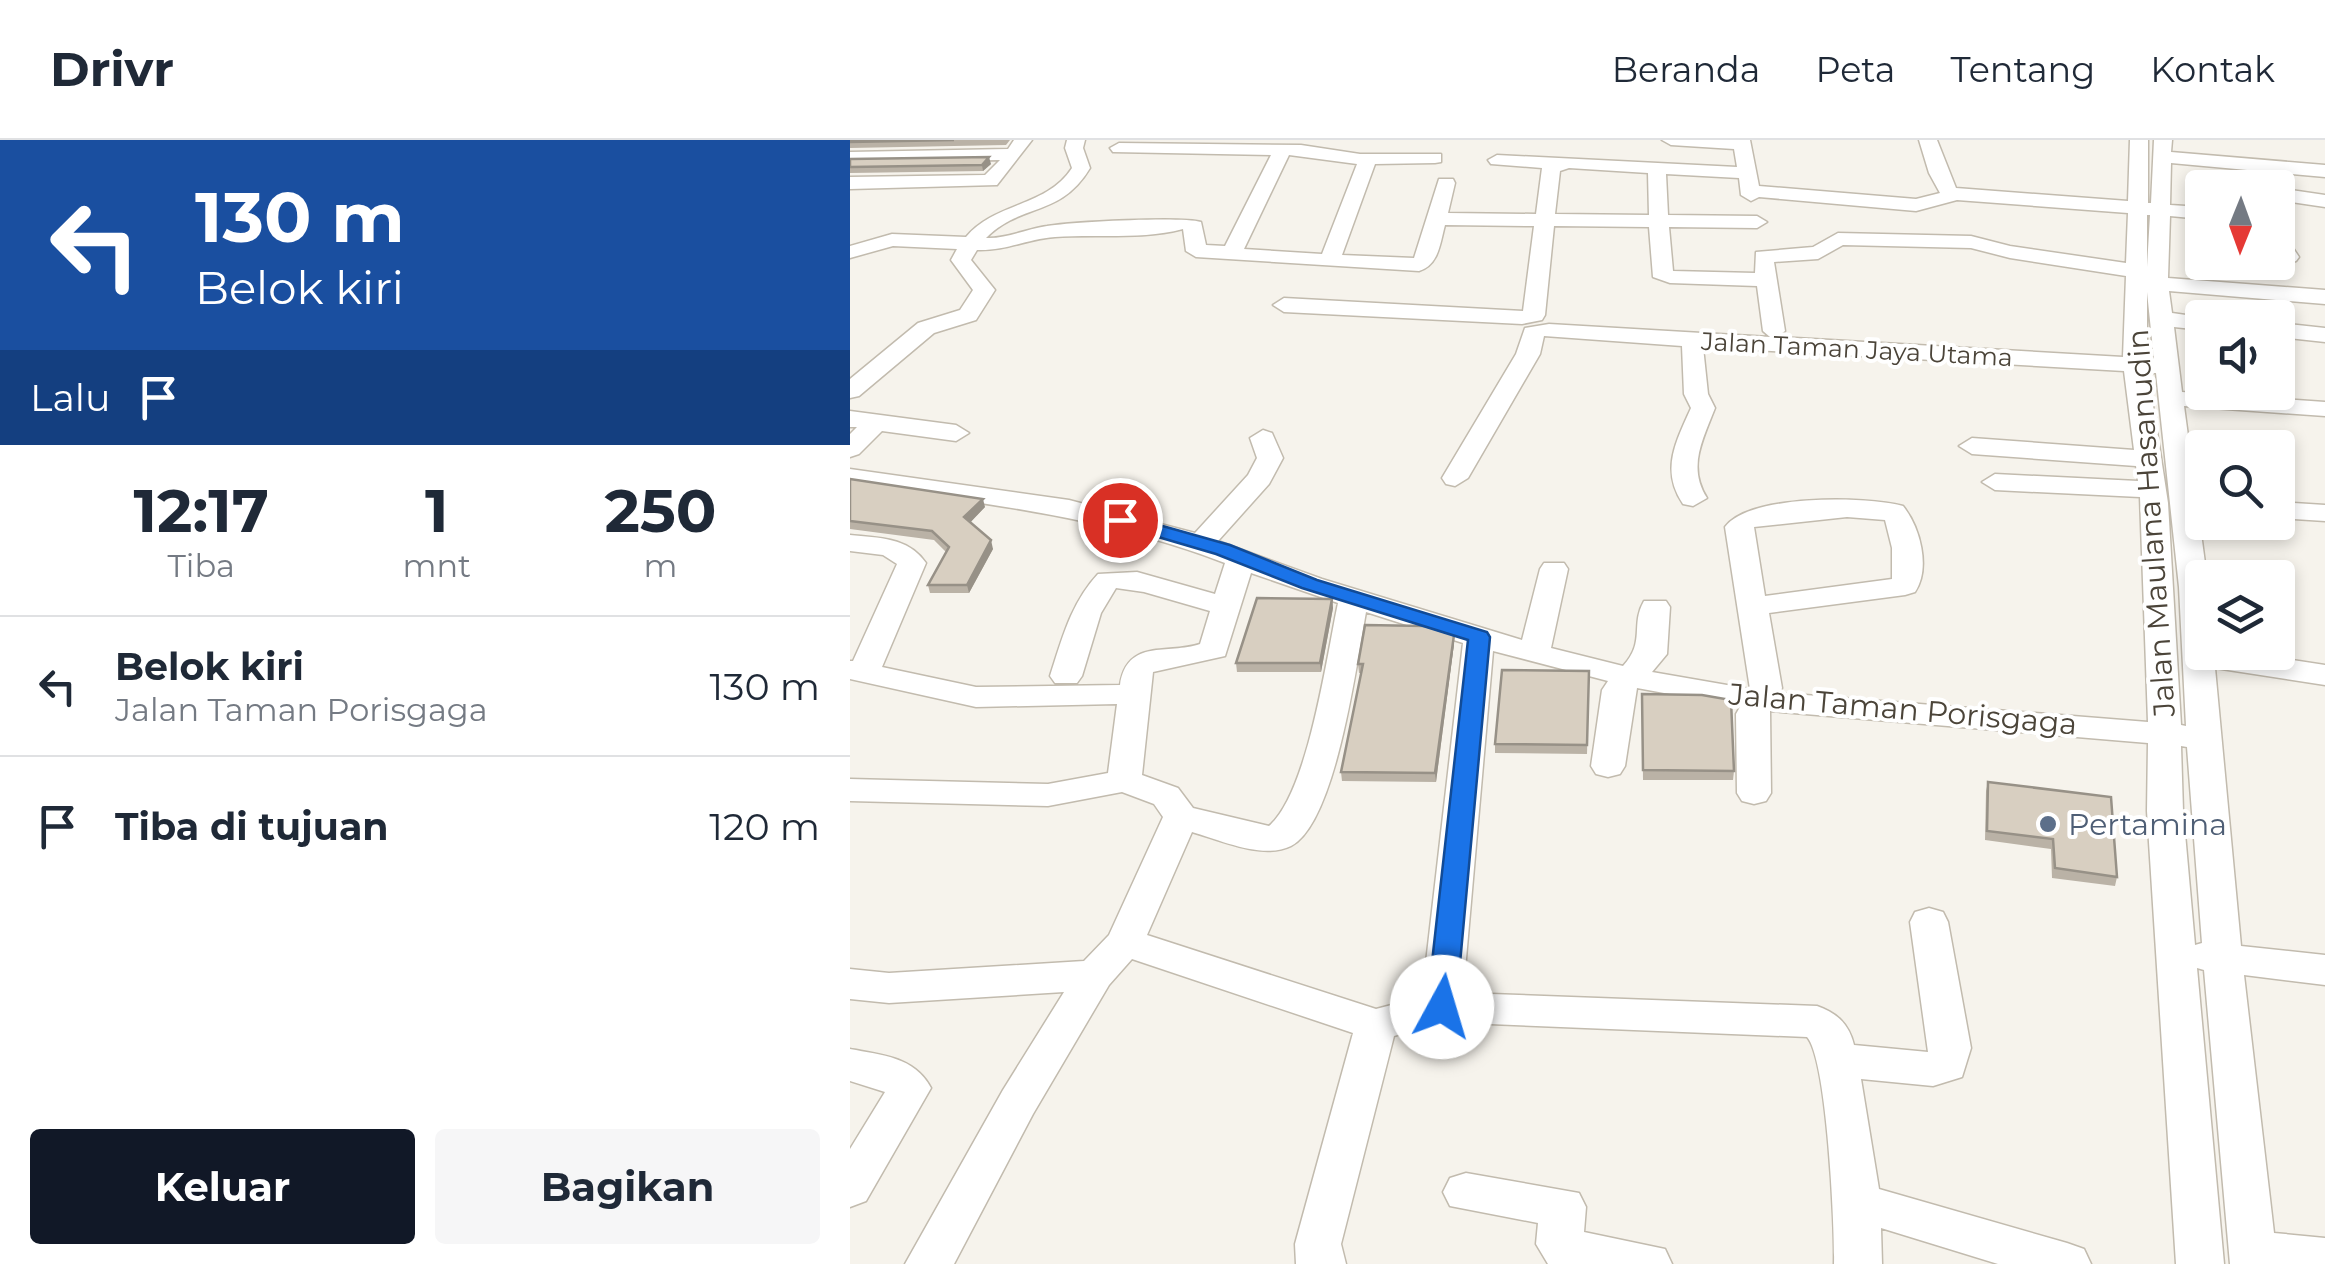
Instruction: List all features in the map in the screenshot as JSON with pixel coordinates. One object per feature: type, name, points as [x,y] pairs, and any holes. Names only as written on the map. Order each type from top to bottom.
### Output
[{"type":"street","points":[[850,392],[926,328],[968,314],[984,290],[983,282],[963,268],[961,260],[970,245],[998,218],[1043,205],[1068,186],[1081,168],[1074,148],[1076,140]]},
{"type":"street","points":[[1455,478],[1528,354],[1548,171],[1563,164],[1586,140]]},
{"type":"street","points":[[1671,140],[1742,142],[1767,280],[1766,343],[1942,364]]},
{"type":"street","points":[[1928,140],[1938,174],[1950,194]]},
{"type":"street","name":"Jalan Maulana Hasanudin","points":[[2139,140],[2156,277],[2136,358],[2146,459],[2178,502],[2186,560]]},
{"type":"street","points":[[1514,142],[1497,160],[1657,167],[1916,205],[1950,194],[2185,212]]},
{"type":"street","points":[[850,157],[1018,147]]},
{"type":"street","points":[[854,192],[884,182],[984,182],[995,178],[1018,147]]},
{"type":"street","points":[[1118,148],[1306,150],[1362,160],[1414,157],[1433,149]]},
{"type":"street","points":[[1232,253],[1282,152]]},
{"type":"street","points":[[2164,152],[2187,159],[2325,171]]},
{"type":"street","name":"Jalan Maulana Hasanudin","points":[[2149,209],[2164,152]]},
{"type":"street","points":[[1321,260],[1366,164],[1362,160]]},
{"type":"street","points":[[2280,170],[2282,166]]},
{"type":"street","points":[[1657,167],[1660,273],[1767,280]]},
{"type":"street","points":[[850,252],[883,242],[922,239],[970,245],[1007,244],[1052,231],[1164,228],[1191,222],[1196,251],[1419,265],[1426,258],[1446,184]]},
{"type":"street","points":[[2295,197],[2325,201]]},
{"type":"street","points":[[1438,219],[1757,222]]},
{"type":"street","points":[[922,239],[947,222]]},
{"type":"street","points":[[1763,256],[1818,253],[1838,240],[1972,242],[2156,277],[2325,298]]},
{"type":"street","name":"Jalan Taman Jaya Utama","points":[[1321,260],[1284,305],[1314,318],[1534,324],[1766,343],[2164,360]]},
{"type":"street","name":"Jalan Maulana Hasanudin","points":[[2156,277],[2183,321],[2164,360],[2184,400],[2178,502],[2185,736],[2241,960],[2244,1162],[2279,1257]]},
{"type":"street","points":[[2208,284],[2325,287]]},
{"type":"street","name":"Jalan Taman Jaya Utama","points":[[1534,324],[1693,344],[1766,343]]},
{"type":"street","points":[[2295,332],[2325,335]]},
{"type":"street","points":[[1693,344],[1696,394],[1703,408],[1681,468],[1683,485],[1693,498]]},
{"type":"street","name":"Jalan Taman Jaya Utama","points":[[1906,357],[2136,358]]},
{"type":"street","points":[[2184,400],[2325,408]]},
{"type":"street","points":[[850,450],[862,422],[956,433]]},
{"type":"street","points":[[1202,543],[1260,478],[1270,458],[1264,438]]},
{"type":"street","points":[[1972,446],[2146,459]]},
{"type":"street","name":"Jalan Taman Porisgaga","points":[[850,477],[1050,504],[1202,543],[1354,598],[1627,677],[1759,702],[2185,736]]},
{"type":"street","points":[[1995,482],[2178,502]]},
{"type":"street","points":[[1754,606],[1905,586],[1907,545],[1895,515],[1883,509],[1770,514],[1744,521],[1738,527],[1766,688],[1752,714],[1754,793]]},
{"type":"street","points":[[2295,514],[2322,521]]},
{"type":"street","points":[[850,543],[905,553],[912,564],[857,672],[937,692],[1006,699],[1134,694]]},
{"type":"street","points":[[1124,782],[1138,669],[1146,661],[1198,657],[1214,649],[1241,557]]},
{"type":"street","points":[[1534,653],[1554,569]]},
{"type":"street","points":[[1066,676],[1098,590],[1108,580],[1134,580],[1167,593],[1227,605]]},
{"type":"street","points":[[850,790],[1048,796],[1124,782],[1166,796],[1181,817],[1264,838],[1282,836],[1292,828],[1314,782],[1354,598]]},
{"type":"street","points":[[1608,766],[1618,690],[1651,654],[1655,607]]},
{"type":"street","points":[[1442,1007],[1479,637]]},
{"type":"street","name":"Jalan Maulana Hasanudin","points":[[2197,670],[2185,736],[2165,797],[2200,1264]]},
{"type":"street","points":[[2292,670],[2325,675]]},
{"type":"street","points":[[929,1264],[1018,1102],[1096,975],[1125,942],[1181,817]]},
{"type":"street","points":[[1837,1060],[1933,1069],[1947,1065],[1950,1048],[1929,922]]},
{"type":"street","points":[[1125,942],[1376,1025],[1442,1007],[1806,1020],[1826,1028],[1837,1060],[1858,1202],[1858,1264]]},
{"type":"street","points":[[2176,953],[2317,970]]},
{"type":"street","points":[[850,984],[890,988],[1096,975]]},
{"type":"street","points":[[1322,1264],[1317,1259],[1318,1244],[1376,1025]]},
{"type":"street","points":[[850,1065],[893,1074],[910,1088],[850,1188]]},
{"type":"street","points":[[2191,1152],[2244,1162]]},
{"type":"street","points":[[1466,1192],[1562,1207],[1559,1244],[1568,1253],[1596,1253],[1648,1264]]},
{"type":"street","points":[[1858,1202],[2067,1264]]},
{"type":"building","points":[[850,140],[954,140],[850,142]]},
{"type":"building","points":[[989,157],[982,165],[850,167],[850,159]]},
{"type":"building","points":[[850,479],[983,499],[964,517],[991,540],[967,585],[928,585],[949,547],[932,531],[850,521]]},
{"type":"building","points":[[1257,598],[1332,599],[1320,663],[1236,663]]},
{"type":"building","points":[[1365,625],[1425,626],[1454,635],[1435,773],[1341,772],[1363,664],[1358,664]]},
{"type":"building","points":[[1502,670],[1589,671],[1587,745],[1495,744]]},
{"type":"building","points":[[1642,694],[1702,695],[1731,700],[1734,771],[1643,770]]},
{"type":"building","name":"Pertamina","points":[[1988,782],[2111,797],[2117,877],[2055,868],[2053,839],[1987,831]]},
{"type":"place","name":"Pertamina","points":[[2048,824]]},
{"type":"route","points":[[1120,520],[1223,550],[1310,584],[1479,637],[1442,1007]]}]
